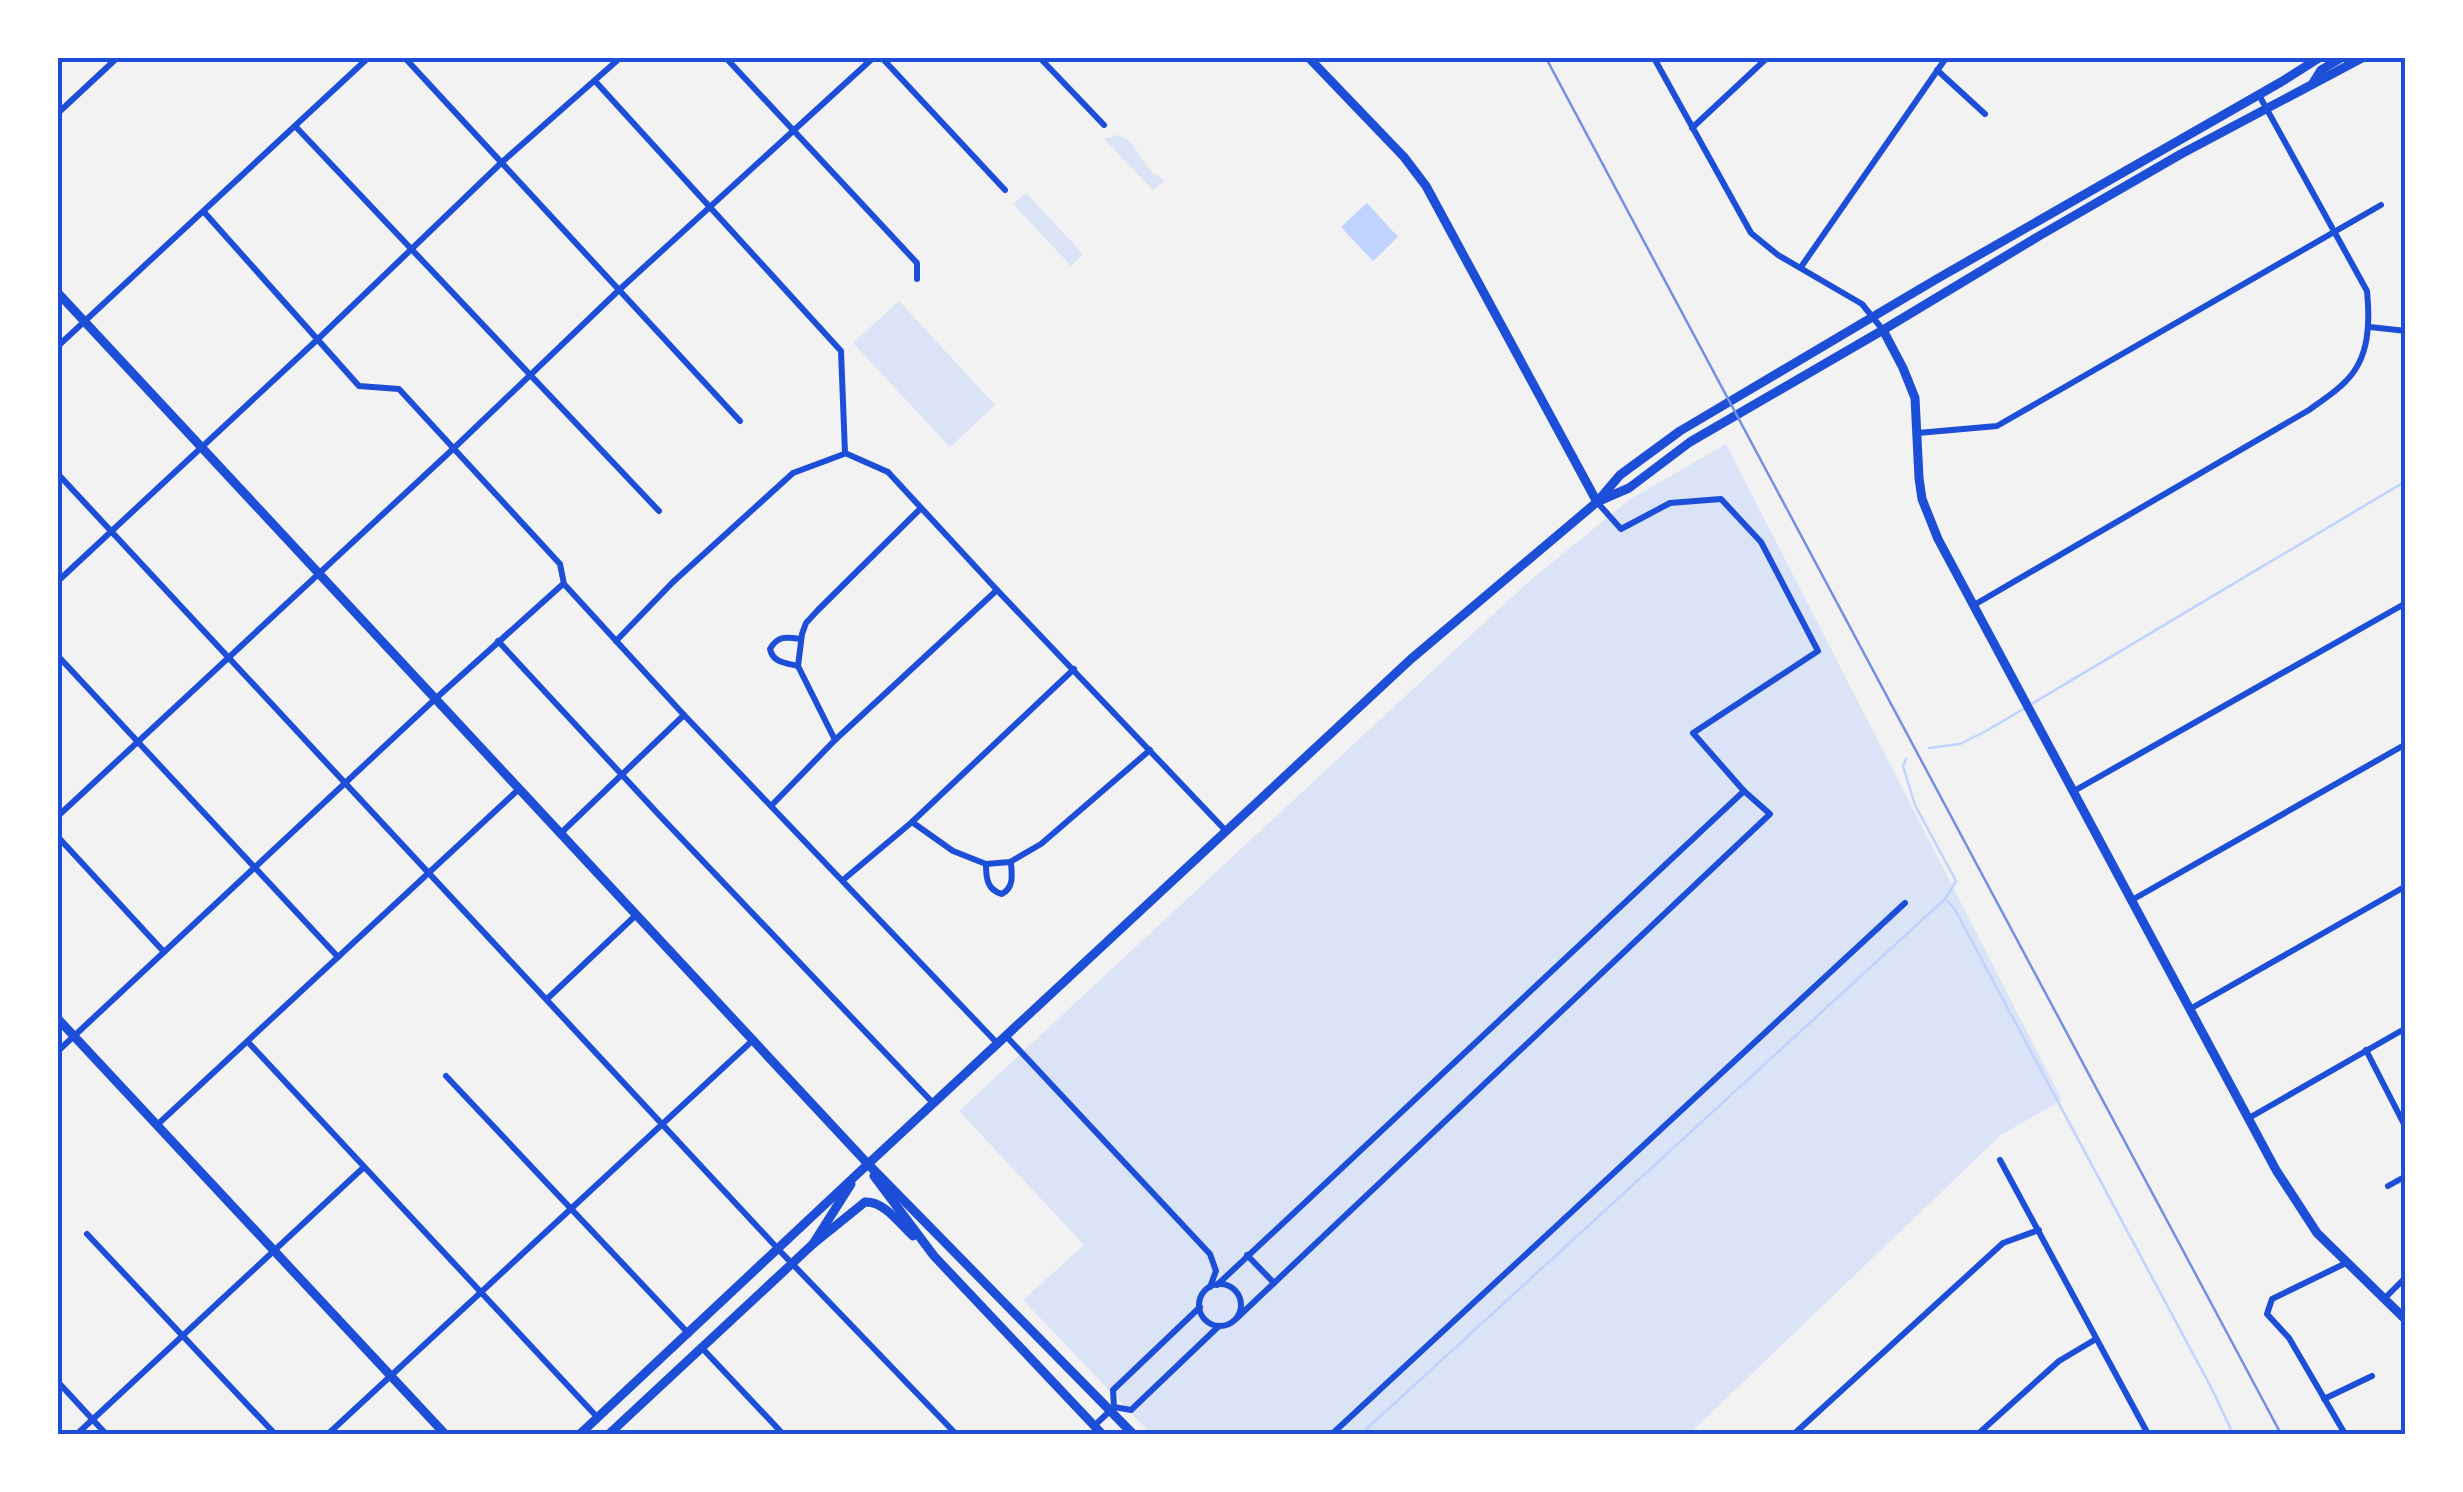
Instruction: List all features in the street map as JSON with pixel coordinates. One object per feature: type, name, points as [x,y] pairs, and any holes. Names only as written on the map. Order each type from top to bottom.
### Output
[{"type":"main road","points":[[1309,58],[1404,157],[1426,186],[1596,502]]},
{"type":"main road","points":[[580,1434],[1411,659],[1596,502],[1620,474],[1680,431],[2319,58]]},
{"type":"main road","points":[[2311,85],[2322,70],[2340,58]]},
{"type":"main road","points":[[1596,502],[1630,488],[1690,442],[2180,154],[2362,58]]},
{"type":"main road","points":[[58,293],[868,1164],[1133,1434]]},
{"type":"main road","points":[[1882,330],[1913,390],[1919,478],[1926,512],[1974,605],[2284,1185],[2317,1233],[2406,1320]]},
{"type":"main road","points":[[58,1019],[445,1434]]},
{"type":"main road","points":[[868,1164],[877,1182],[934,1256]]},
{"type":"main road","points":[[813,1244],[855,1178]]},
{"type":"main road","points":[[612,1434],[813,1244],[865,1202],[872,1201],[934,1256],[1098,1430]]},
{"type":"street","points":[[58,114],[118,58]]},
{"type":"street","points":[[58,346],[368,58]]},
{"type":"street","points":[[405,58],[740,421]]},
{"type":"street","points":[[58,581],[620,58]]},
{"type":"street","points":[[726,58],[917,263],[917,278]]},
{"type":"street","points":[[58,816],[619,290],[873,58]]},
{"type":"street","points":[[882,58],[1005,190]]},
{"type":"street","points":[[1040,58],[1104,125]]},
{"type":"street","points":[[1654,58],[1751,233],[1778,255],[1862,304],[1882,330]]},
{"type":"street","points":[[1692,128],[1768,58]]},
{"type":"street","points":[[1802,267],[1946,58]]},
{"type":"street","points":[[1937,70],[1984,114]]},
{"type":"street","points":[[595,80],[841,351],[845,453]]},
{"type":"street","points":[[1974,605],[2309,410],[2348,379],[2361,356],[2370,327],[2367,292],[2259,94]]},
{"type":"street","points":[[296,126],[659,511]]},
{"type":"street","points":[[1918,433],[1997,426],[2381,205]]},
{"type":"street","points":[[204,212],[360,386],[399,390],[560,564],[564,584],[616,641],[996,1043]]},
{"type":"street","points":[[2370,327],[2406,331]]},
{"type":"street","points":[[616,641],[673,582],[793,473],[845,453],[888,472],[1227,832]]},
{"type":"street","points":[[58,474],[792,1264],[956,1434]]},
{"type":"street","points":[[1112,1409],[1132,1410],[1219,1326],[1237,1318],[1770,814],[1693,733],[1818,651],[1761,542],[1721,500],[1670,503],[1621,529],[1596,502]]},
{"type":"street","points":[[835,740],[798,666],[806,623],[921,508]]},
{"type":"street","points":[[58,1051],[564,584]]},
{"type":"street","points":[[771,806],[835,740],[997,590]]},
{"type":"street","points":[[2074,791],[2406,603]]},
{"type":"street","points":[[798,666],[780,662],[770,649],[775,640],[784,637],[801,639]]},
{"type":"street","points":[[498,641],[933,1103]]},
{"type":"street","points":[[58,656],[338,957]]},
{"type":"street","points":[[842,880],[912,822],[1074,669]]},
{"type":"street","points":[[561,833],[684,715]]},
{"type":"street","points":[[2132,900],[2406,744]]},
{"type":"street","points":[[912,822],[953,852],[986,864],[1010,862],[1041,844],[1150,750]]},
{"type":"street","points":[[156,1126],[519,789]]},
{"type":"street","points":[[1219,1326],[1207,1321],[1200,1307],[1201,1298],[1744,790]]},
{"type":"street","points":[[58,837],[164,952]]},
{"type":"street","points":[[986,864],[989,885],[1002,894],[1012,879],[1010,862]]},
{"type":"street","points":[[2190,1009],[2406,886]]},
{"type":"street","points":[[1332,1434],[1904,903]]},
{"type":"street","points":[[547,999],[635,916]]},
{"type":"street","points":[[2249,1118],[2406,1028]]},
{"type":"street","points":[[1006,1035],[1210,1254],[1216,1271],[1213,1286]]},
{"type":"street","points":[[328,1434],[752,1040]]},
{"type":"street","points":[[248,1042],[598,1418]]},
{"type":"street","points":[[2366,1050],[2406,1128]]},
{"type":"street","points":[[446,1076],[689,1334]]},
{"type":"street","points":[[2000,1160],[2148,1434]]},
{"type":"street","points":[[76,1434],[364,1167]]},
{"type":"street","points":[[2388,1186],[2406,1176]]},
{"type":"street","points":[[1794,1434],[2003,1243],[2039,1230]]},
{"type":"street","points":[[87,1234],[275,1434]]},
{"type":"street","points":[[1247,1255],[1274,1283]]},
{"type":"street","points":[[2345,1434],[2289,1338],[2268,1314],[2272,1299],[2346,1263]]},
{"type":"street","points":[[2385,1298],[2406,1277]]},
{"type":"street","points":[[1213,1286],[1236,1291],[1241,1305],[1237,1318]]},
{"type":"street","points":[[1098,1430],[1112,1409],[1113,1390],[1200,1307]]},
{"type":"street","points":[[1978,1434],[2059,1361],[2096,1340]]},
{"type":"street","points":[[702,1348],[782,1434]]},
{"type":"street","points":[[2324,1399],[2372,1376]]},
{"type":"street","points":[[58,1382],[106,1434]]},
{"type":"shaded area","points":[[1116,135],[1131,143],[1149,169],[1165,180],[1153,190],[1104,139]]},
{"type":"shaded area","points":[[1026,193],[1083,254],[1071,266],[1013,204]]},
{"type":"shaded area","points":[[899,301],[995,405],[950,447],[853,343]]},
{"type":"shaded area","points":[[1726,444],[2062,1100],[2001,1135],[1689,1434],[1151,1434],[1023,1300],[1084,1245],[959,1111],[1527,583],[1629,500]]},
{"type":"water","points":[[1367,203],[1398,237],[1373,261],[1341,227]]},
{"type":"waterway","points":[[1929,748],[1960,744],[1988,730],[2406,481]]},
{"type":"waterway","points":[[1361,1434],[1945,899],[1956,881],[1915,805],[1903,766],[1906,759]]},
{"type":"waterway","points":[[1945,899],[1954,908],[2233,1434]]},
{"type":"railway","points":[[1546,58],[2281,1434]]}]
